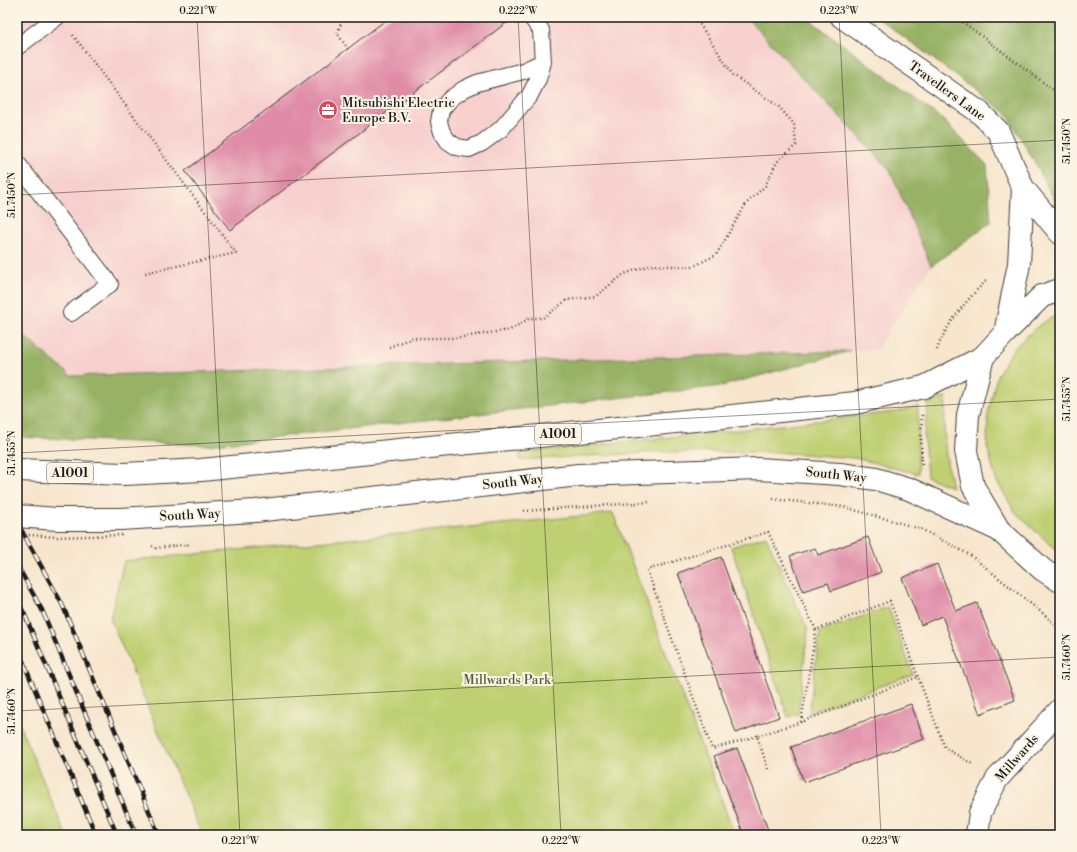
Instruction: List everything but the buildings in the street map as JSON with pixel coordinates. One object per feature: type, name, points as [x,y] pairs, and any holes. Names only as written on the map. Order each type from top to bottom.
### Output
[{"type":"main road","name":"Travellers Lane","points":[[842,17],[979,112],[998,131],[1023,188],[1060,233]]},
{"type":"main road","name":"Travellers Lane","points":[[1005,333],[1019,264],[1023,188]]},
{"type":"main road","points":[[1060,290],[1042,296],[983,357],[968,415],[966,451],[973,486],[999,530],[1043,570],[1060,581]]},
{"type":"main road","name":"A1001","points":[[17,470],[124,474],[201,470],[855,403],[924,386],[983,357]]},
{"type":"main road","name":"South Way","points":[[17,516],[57,519],[124,530],[255,511],[579,475],[758,469],[840,474],[876,479],[909,488],[999,530]]},
{"type":"main road","name":"Millwards","points":[[977,835],[980,813],[997,779],[1060,710]]},
{"type":"lane","points":[[17,47],[57,17]]},
{"type":"lane","points":[[531,17],[540,30],[542,62],[538,79],[530,95],[501,129],[482,143],[469,148],[457,147],[448,141],[442,132],[439,122],[440,110],[450,99],[464,89],[477,83],[522,71],[542,62]]},
{"type":"lane","points":[[17,163],[110,284],[71,313]]},
{"type":"path","points":[[344,17],[337,33],[348,49]]},
{"type":"path","points":[[390,347],[412,338],[455,338],[510,330],[530,318],[543,318],[567,300],[596,296],[624,274],[650,265],[692,267],[716,255],[746,204],[765,186],[777,162],[796,145],[794,124],[779,107],[733,75],[695,17]]},
{"type":"path","points":[[956,17],[1060,95]]},
{"type":"path","points":[[69,30],[236,253],[144,273]]},
{"type":"path","points":[[765,499],[844,507],[921,529]]},
{"type":"path","points":[[523,511],[654,502]]},
{"type":"path","points":[[17,534],[57,537],[124,530]]},
{"type":"path","points":[[801,722],[816,630],[768,532],[647,570],[712,749],[801,722],[918,677]]},
{"type":"path","points":[[150,544],[156,548],[196,544]]},
{"type":"path","points":[[816,630],[890,601],[945,748],[997,779]]},
{"type":"path","points":[[757,736],[768,769]]},
{"type":"shaded area","points":[[17,17],[746,17],[890,170],[931,266],[876,350],[71,376],[17,330]]},
{"type":"green space","points":[[746,17],[806,17],[942,119],[987,165],[991,222],[931,266],[890,170]]},
{"type":"green space","points":[[877,17],[1060,17],[1060,211],[1039,170],[1007,114]]},
{"type":"green space","points":[[1060,313],[1060,551],[1052,546],[1015,512],[996,480],[987,446],[988,413],[997,375],[1014,348],[1039,325]]},
{"type":"green space","points":[[17,330],[71,376],[850,351],[722,386],[207,445],[17,437]]},
{"type":"green space","points":[[946,397],[945,442],[947,464],[952,487],[927,477],[924,435],[928,404]]},
{"type":"green space","points":[[918,406],[918,474],[855,458],[775,452],[659,452],[520,460],[519,453],[896,412]]},
{"type":"green space","name":"Millwards Park","points":[[613,513],[735,835],[202,835],[110,618],[124,561]]},
{"type":"green space","points":[[766,536],[808,630],[798,714],[788,717],[731,547]]},
{"type":"green space","points":[[888,607],[913,674],[809,713],[820,632]]},
{"type":"green space","points":[[17,719],[66,835],[17,835]]},
{"type":"railway","points":[[17,522],[62,604],[159,835]]},
{"type":"railway","points":[[17,565],[42,610],[136,835]]},
{"type":"railway","points":[[17,600],[25,615],[117,835]]},
{"type":"railway","points":[[17,647],[96,835]]},
{"type":"place","name":"Mitsubishi Electric Europe B.V.","points":[[328,110]]}]
